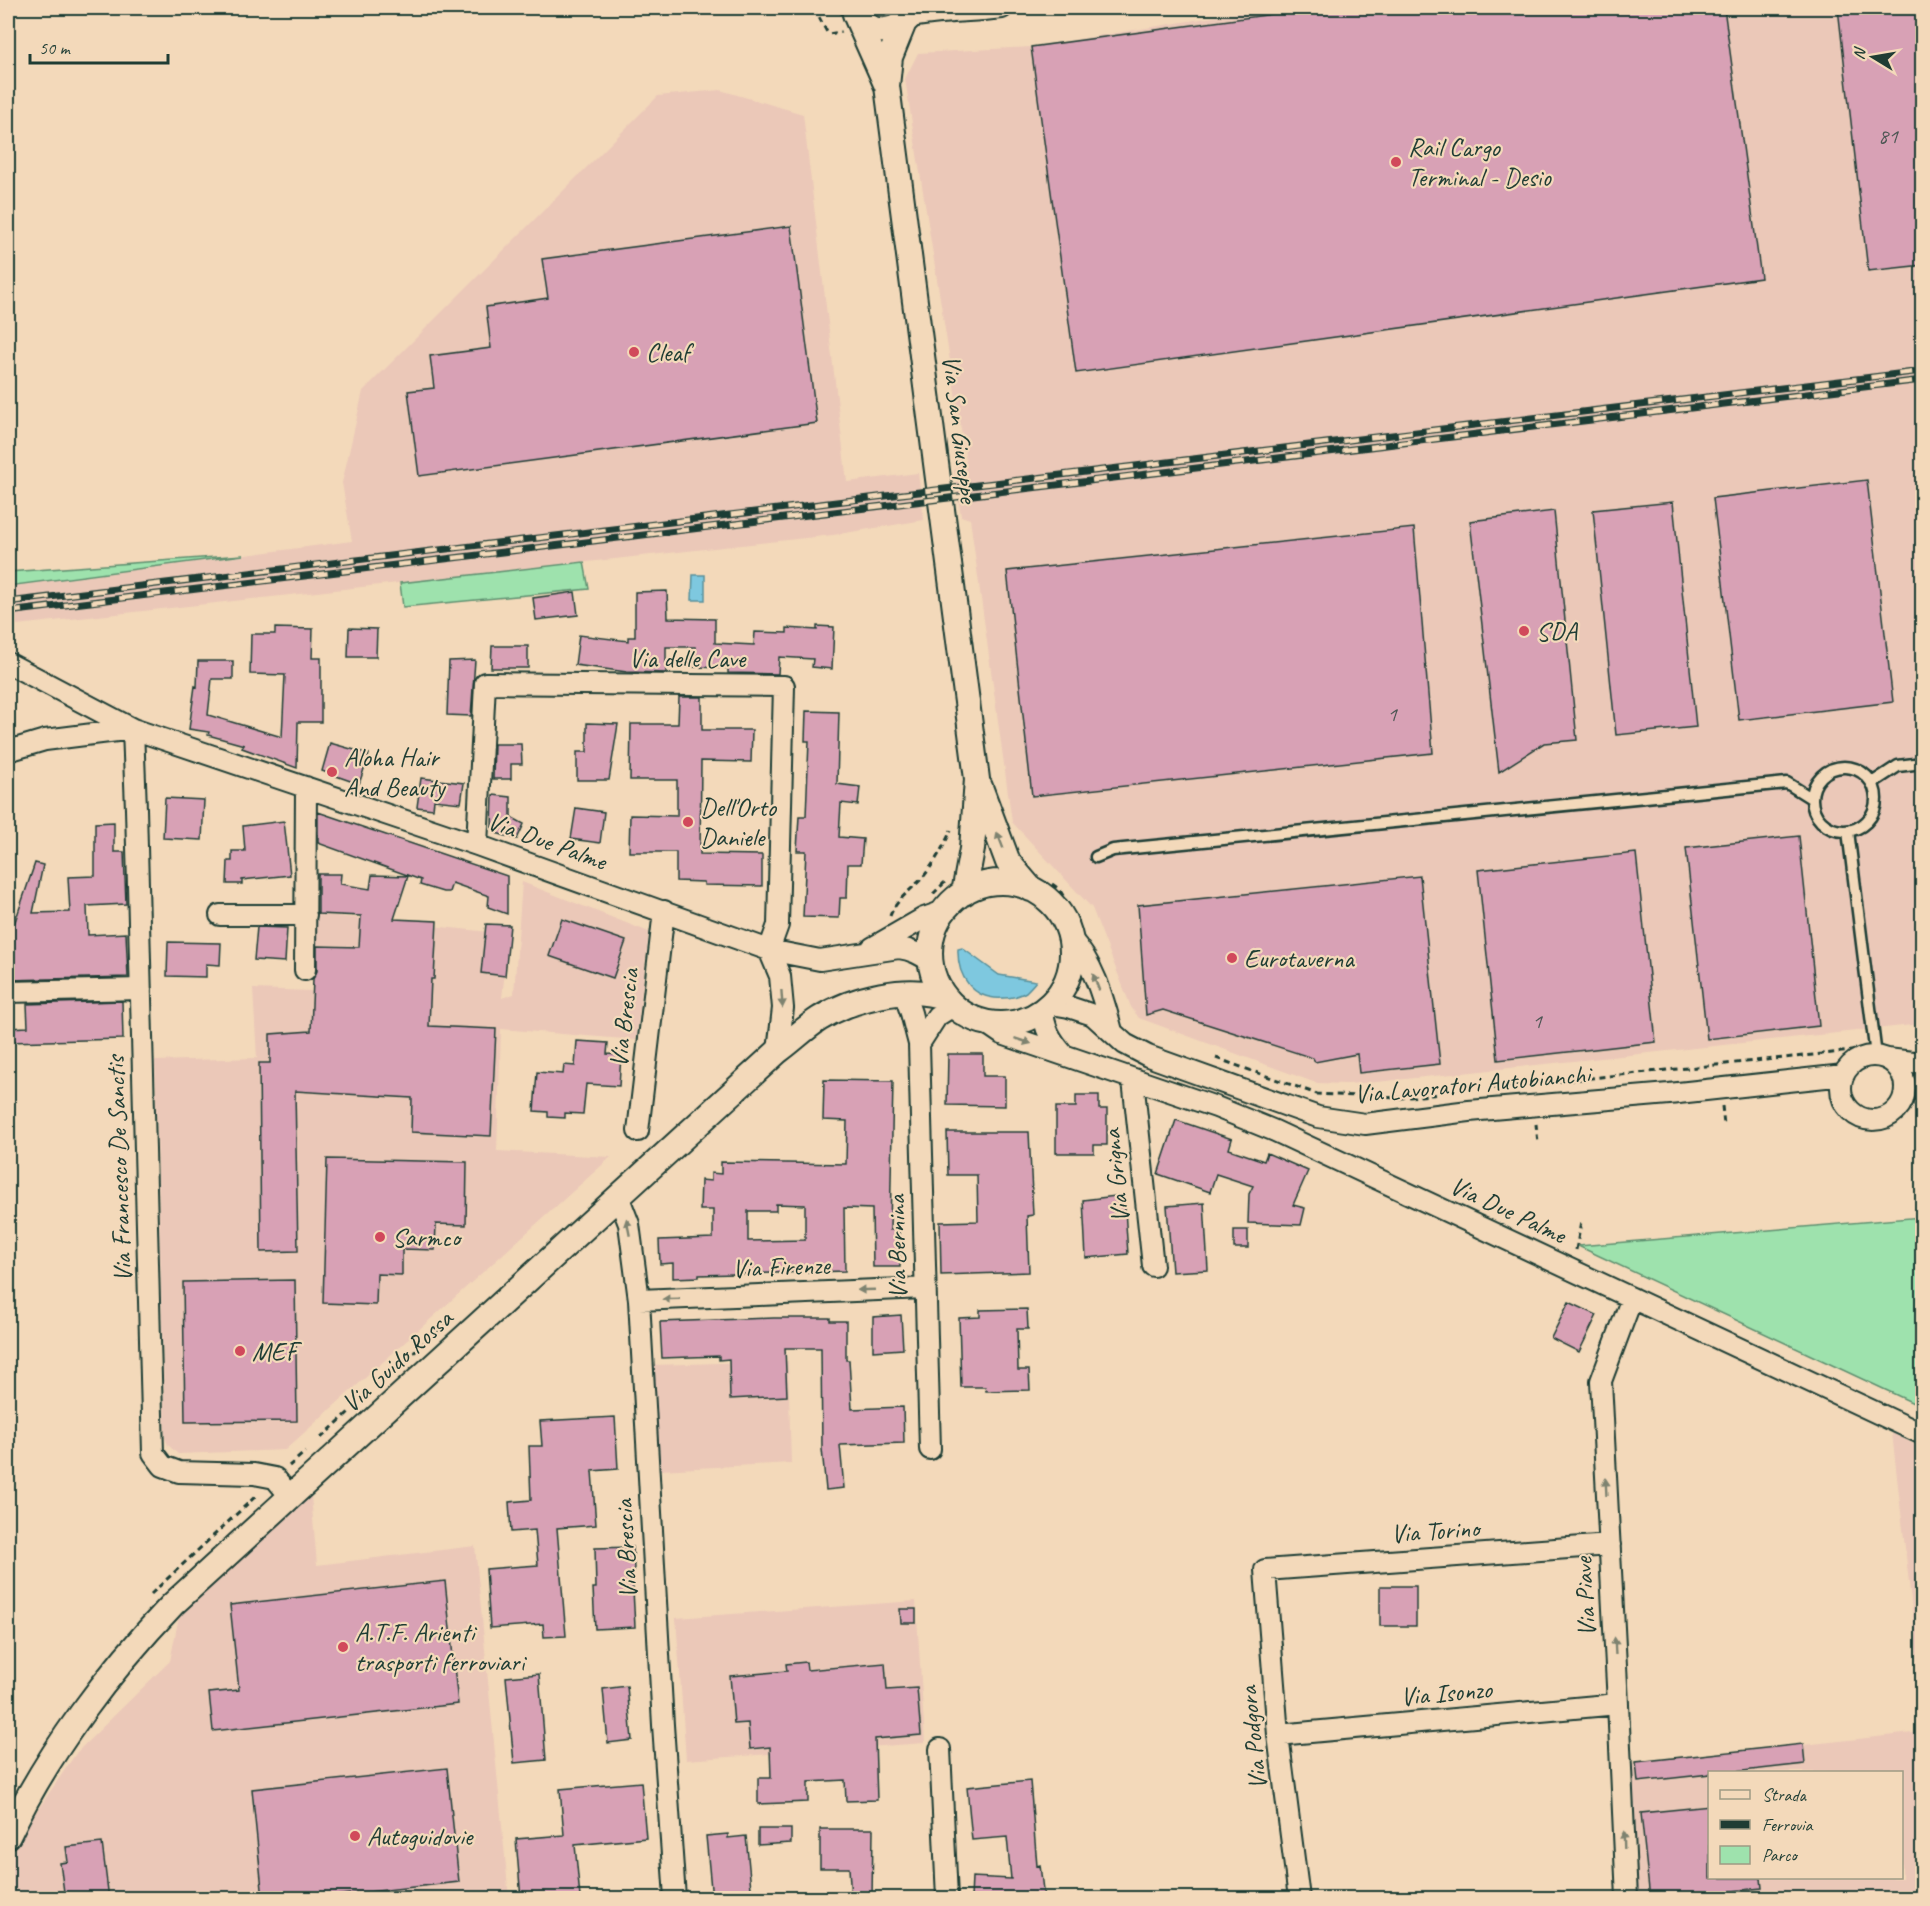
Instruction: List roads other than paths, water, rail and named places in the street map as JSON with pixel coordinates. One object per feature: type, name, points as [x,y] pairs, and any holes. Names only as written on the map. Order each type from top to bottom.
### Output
[{"type":"street","points":[[854,9],[860,20],[870,27],[892,30],[910,17],[1002,8]]},
{"type":"street","name":"Via San Giuseppe","points":[[854,9],[887,86]]},
{"type":"street","name":"Via San Giuseppe","points":[[910,17],[890,57],[887,86],[977,779],[972,849],[964,893]]},
{"type":"street","points":[[8,663],[133,729]]},
{"type":"street","name":"Via delle Cave","points":[[477,845],[485,683],[784,686],[778,925],[769,950]]},
{"type":"street","points":[[8,751],[45,740],[133,729]]},
{"type":"street","name":"Via Due Palme","points":[[133,729],[477,845],[769,950],[820,960],[899,948],[911,950],[931,964]]},
{"type":"street","name":"Via Francesco De Sanctis","points":[[133,729],[153,1453],[163,1466],[179,1472],[254,1474],[275,1478],[290,1496]]},
{"type":"street","name":"Via San Giuseppe","points":[[977,779],[1008,862],[1041,886]]},
{"type":"street","points":[[305,970],[306,787]]},
{"type":"street","points":[[1075,930],[1072,960],[1062,989],[1047,1007],[1019,1022],[1005,1024],[975,1020],[949,1002],[937,984],[931,964],[930,945],[937,923],[937,904],[977,886],[991,883],[1041,886],[1050,902],[1075,930],[1103,1000],[1112,1031]]},
{"type":"street","name":"Via Due Palme","points":[[862,954],[924,918],[937,904]]},
{"type":"street","name":"Via Brescia","points":[[638,1131],[664,912]]},
{"type":"street","points":[[220,915],[306,915]]},
{"type":"street","points":[[769,950],[780,976],[783,1008],[778,1051]]},
{"type":"street","name":"Via Guido Rossa","points":[[896,994],[931,964]]},
{"type":"street","points":[[8,992],[141,989]]},
{"type":"street","name":"Via Guido Rossa","points":[[8,1836],[47,1766],[117,1666],[173,1604],[778,1051],[819,1019],[864,1000],[896,994],[933,993],[949,1002]]},
{"type":"street","name":"Via Bernina","points":[[896,994],[911,1013],[919,1044],[930,1449]]},
{"type":"street","points":[[919,1044],[949,1002]]},
{"type":"street","points":[[1047,1007],[1046,1029],[1050,1040],[1063,1054]]},
{"type":"street","name":"Via Lavoratori Autobianchi","points":[[1047,1007],[1069,1007],[1093,1015],[1125,1044],[1166,1062],[1318,1117],[1365,1124],[1469,1111],[1844,1075]]},
{"type":"street","name":"Via Due Palme","points":[[986,1023],[1002,1034],[1216,1107],[1275,1131],[1923,1434]]},
{"type":"street","points":[[1879,1055],[1893,1063],[1901,1073],[1905,1083],[1904,1094],[1894,1113],[1885,1118],[1864,1119],[1846,1107],[1841,1089],[1844,1075],[1857,1060],[1879,1055],[1921,1063]]},
{"type":"street","points":[[1901,1073],[1921,1063]]},
{"type":"street","points":[[1818,1079],[1842,1096]]},
{"type":"street","name":"Via Grigna","points":[[1133,1080],[1154,1266]]},
{"type":"street","name":"Via Brescia","points":[[619,1198],[628,1224],[639,1300],[675,1899]]},
{"type":"street","name":"Via Firenze","points":[[639,1300],[925,1288]]},
{"type":"street","name":"Via Piave","points":[[1627,1899],[1601,1381],[1632,1298]]},
{"type":"street","name":"Via Torino","points":[[1265,1570],[1610,1545]]},
{"type":"street","name":"Via Podgora","points":[[1265,1570],[1278,1735],[1299,1899]]},
{"type":"street","name":"Via Isonzo","points":[[1278,1735],[1618,1704]]},
{"type":"street","points":[[940,1749],[947,1899]]},
{"type":"lane","points":[[1872,783],[1898,766],[1923,763]]},
{"type":"lane","points":[[1847,767],[1866,775],[1872,783],[1875,803],[1872,813],[1858,828],[1839,831],[1822,823],[1816,816],[1811,798],[1819,778],[1827,772],[1847,767]]},
{"type":"lane","points":[[1096,857],[1113,850],[1787,783],[1811,798]]},
{"type":"lane","points":[[1848,831],[1879,1055]]},
{"type":"water","points":[[693,575],[705,575],[705,600],[692,600]]},
{"type":"water","points":[[962,948],[999,975],[1036,981],[1026,992],[1014,996],[992,998],[983,995],[969,985],[960,969],[958,949]]},
{"type":"railway","points":[[8,602],[1922,371]]},
{"type":"railway","points":[[8,612],[1922,380]]},
{"type":"place","name":"Rail Cargo Terminal - Desio","points":[[1396,162]]},
{"type":"place","name":"Cleaf","points":[[634,352]]},
{"type":"place","name":"SDA","points":[[1524,631]]},
{"type":"place","name":"Aloha Hair And Beauty","points":[[332,772]]},
{"type":"place","name":"Dell'Orto Daniele","points":[[688,822]]},
{"type":"place","name":"Eurotaverna","points":[[1232,958]]},
{"type":"place","name":"Sarmco","points":[[380,1237]]},
{"type":"place","name":"MEF","points":[[240,1351]]},
{"type":"place","name":"A.T.F. Arienti trasporti ferroviari","points":[[343,1647]]},
{"type":"place","name":"Autoguidovie","points":[[355,1836]]}]
